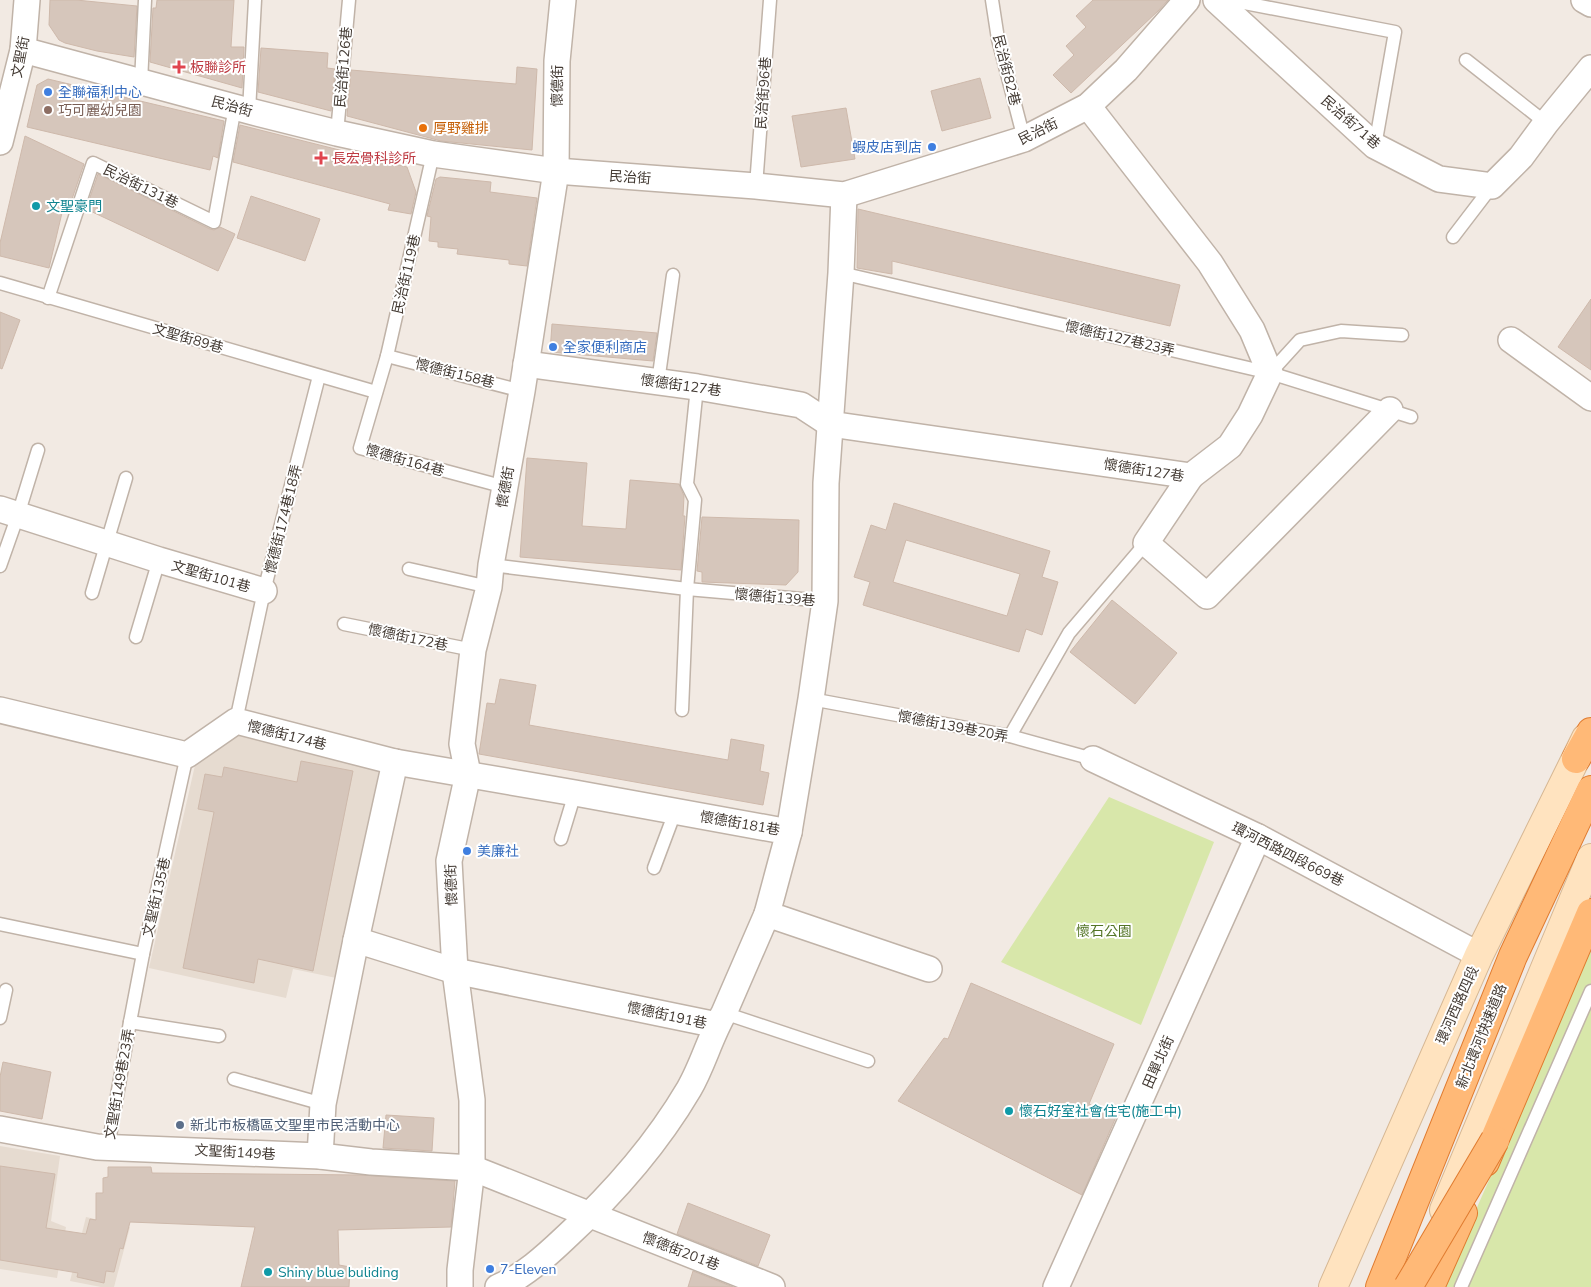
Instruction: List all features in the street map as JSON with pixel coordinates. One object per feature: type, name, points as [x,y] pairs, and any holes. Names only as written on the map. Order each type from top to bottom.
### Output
[{"type":"highway","points":[[1576,758],[1591,730]]},
{"type":"highway","name":"新北環河快速道路","points":[[1380,1287],[1513,956],[1591,790]]},
{"type":"highway","points":[[1430,1287],[1495,1140],[1591,913]]},
{"type":"highway","points":[[1409,1287],[1495,1140]]},
{"type":"main road","name":"環河西路四段","points":[[1333,1287],[1479,955],[1576,758]]},
{"type":"main road","points":[[1409,1287],[1591,858]]},
{"type":"street","name":"懷德街","points":[[460,1287],[460,1270],[472,1168],[472,1100],[455,971],[450,861],[468,774],[462,744],[473,650],[490,576],[522,390],[556,171],[557,61],[563,0]]},
{"type":"street","name":"民治街","points":[[23,50],[242,109],[337,133],[433,154],[556,171],[756,186],[844,195],[1024,139],[1088,106],[1126,70],[1188,0]]},
{"type":"street","name":"民治街71巷","points":[[1216,0],[1375,146],[1439,179],[1492,186]]},
{"type":"street","points":[[1584,0],[1591,4]]},
{"type":"street","name":"文聖街","points":[[0,142],[23,50],[22,2]]},
{"type":"street","points":[[1492,186],[1521,157],[1591,68]]},
{"type":"street","points":[[1088,106],[1210,264],[1252,330],[1270,373],[1250,415],[1230,446],[1191,476]]},
{"type":"street","points":[[825,601],[826,483],[841,273],[844,195]]},
{"type":"street","points":[[1511,340],[1591,398]]},
{"type":"street","name":"懷德街127巷","points":[[526,364],[697,387],[800,405],[830,424],[1191,476],[1146,543]]},
{"type":"street","points":[[1146,543],[1207,596],[1401,413]]},
{"type":"street","name":"文聖街101巷","points":[[9,512],[107,544],[264,591]]},
{"type":"street","name":"懷德街139巷","points":[[789,832],[825,601]]},
{"type":"street","points":[[0,710],[187,755]]},
{"type":"street","name":"懷德街174巷","points":[[187,755],[236,721],[395,762],[468,774]]},
{"type":"street","name":"環河西路四段669巷","points":[[1093,759],[1258,837],[1479,955]]},
{"type":"street","points":[[320,1156],[323,1104],[395,762]]},
{"type":"street","name":"懷德街181巷","points":[[468,774],[789,832],[767,914],[690,1088],[647,1152],[590,1216],[533,1266],[498,1287]]},
{"type":"street","name":"田單北街","points":[[1056,1287],[1258,837]]},
{"type":"street","points":[[767,914],[930,969]]},
{"type":"street","points":[[356,940],[455,971]]},
{"type":"street","name":"懷德街191巷","points":[[455,971],[721,1019]]},
{"type":"street","name":"文聖街149巷","points":[[0,1129],[97,1147],[320,1156],[371,1162],[472,1168]]},
{"type":"street","name":"懷德街201巷","points":[[472,1168],[772,1287]]},
{"type":"lane","points":[[141,82],[145,0]]},
{"type":"lane","points":[[242,109],[255,0]]},
{"type":"lane","name":"民治街126巷","points":[[337,133],[349,0]]},
{"type":"lane","name":"民治街96巷","points":[[756,186],[770,0]]},
{"type":"lane","name":"民治街82巷","points":[[992,0],[998,40],[1024,139]]},
{"type":"lane","points":[[1229,0],[1395,32],[1375,146]]},
{"type":"lane","points":[[1466,60],[1546,123]]},
{"type":"lane","name":"民治街131巷","points":[[48,298],[93,163],[214,222],[242,109]]},
{"type":"lane","name":"民治街119巷","points":[[376,392],[387,356],[433,154]]},
{"type":"lane","points":[[1453,237],[1492,186]]},
{"type":"lane","name":"懷德街127巷23弄","points":[[841,273],[1270,373],[1401,413]]},
{"type":"lane","points":[[658,382],[673,275]]},
{"type":"lane","name":"文聖街89巷","points":[[0,283],[376,392]]},
{"type":"lane","points":[[1270,373],[1300,340],[1341,331],[1402,336]]},
{"type":"lane","name":"懷德街158巷","points":[[387,356],[522,390]]},
{"type":"lane","name":"懷德街174巷18弄","points":[[236,721],[264,591],[319,376]]},
{"type":"lane","points":[[682,710],[687,589],[695,500],[687,484],[697,387]]},
{"type":"lane","name":"懷德街164巷","points":[[376,392],[360,448],[505,487]]},
{"type":"lane","points":[[0,566],[9,512],[38,450]]},
{"type":"lane","points":[[92,593],[126,478]]},
{"type":"lane","points":[[1010,736],[1069,633],[1146,543]]},
{"type":"lane","name":"文聖街101巷","points":[[136,637],[159,560]]},
{"type":"lane","name":"懷德街139巷","points":[[409,569],[825,601]]},
{"type":"lane","name":"懷德街172巷","points":[[344,624],[473,650]]},
{"type":"lane","name":"懷德街139巷20弄","points":[[811,699],[1010,736],[1093,759]]},
{"type":"lane","name":"文聖街135巷","points":[[0,924],[143,954],[187,755]]},
{"type":"lane","points":[[561,839],[575,792]]},
{"type":"lane","points":[[654,868],[675,812]]},
{"type":"lane","points":[[130,1022],[143,954]]},
{"type":"lane","points":[[0,1018],[6,990]]},
{"type":"lane","points":[[1461,1287],[1591,991]]},
{"type":"lane","name":"懷德街191巷","points":[[721,1019],[868,1061]]},
{"type":"lane","name":"文聖街149巷23弄","points":[[108,1147],[130,1022],[219,1036]]},
{"type":"lane","points":[[234,1079],[323,1104]]},
{"type":"shaded area","points":[[223,729],[380,761],[346,980],[293,969],[286,998],[149,968],[198,752]]},
{"type":"shaded area","points":[[0,1146],[60,1156],[51,1221],[66,1227],[57,1278],[0,1269]]},
{"type":"shaded area","points":[[86,1217],[130,1227],[114,1287],[101,1287],[70,1281]]},
{"type":"green space","name":"懷石公園","points":[[1109,797],[1214,842],[1141,1025],[1001,962]]},
{"type":"green space","points":[[1591,948],[1591,1287],[1442,1287]]},
{"type":"building","points":[[50,0],[76,0],[137,6],[134,57],[97,51],[59,40],[49,25]]},
{"type":"building","points":[[157,0],[234,0],[231,47],[244,47],[242,88],[150,62],[153,8],[156,8]]},
{"type":"building","points":[[1093,0],[1168,0],[1071,93],[1053,75],[1074,55],[1066,46],[1086,27],[1076,16]]},
{"type":"building","points":[[261,48],[328,53],[327,68],[335,69],[331,111],[258,92]]},
{"type":"building","points":[[517,67],[537,69],[532,150],[441,141],[347,116],[351,70],[516,84]]},
{"type":"building","points":[[980,78],[991,118],[942,131],[931,91]]},
{"type":"building","points":[[48,79],[224,121],[218,158],[213,156],[210,170],[27,127],[37,85]]},
{"type":"building","points":[[846,108],[855,159],[801,167],[792,116]]},
{"type":"building","points":[[240,125],[407,167],[416,192],[411,214],[388,210],[390,204],[233,162]]},
{"type":"building","points":[[25,136],[84,164],[71,202],[65,200],[49,268],[0,256],[0,243]]},
{"type":"building","points":[[98,174],[210,229],[214,230],[220,227],[235,234],[218,271],[86,209]]},
{"type":"building","points":[[440,177],[491,182],[490,192],[537,198],[527,266],[509,264],[509,260],[457,254],[458,249],[438,247],[438,242],[429,241],[431,217],[427,216],[436,179]]},
{"type":"building","points":[[251,196],[320,219],[305,261],[237,238]]},
{"type":"building","points":[[858,209],[1180,285],[1170,326],[892,261],[892,274],[857,268]]},
{"type":"building","points":[[1591,299],[1591,370],[1558,347]]},
{"type":"building","points":[[0,312],[20,320],[2,369],[0,368]]},
{"type":"building","points":[[552,324],[657,333],[653,361],[550,352]]},
{"type":"building","points":[[527,458],[587,463],[582,526],[626,529],[630,480],[679,484],[684,496],[683,516],[685,516],[681,570],[520,557]]},
{"type":"building","points":[[894,503],[1050,551],[1042,577],[1058,582],[1042,635],[1026,629],[1019,652],[863,605],[870,582],[854,577],[871,525],[886,530]],"holes":[[[906,540],[1020,574],[1007,616],[893,582]]]},
{"type":"building","points":[[702,517],[799,520],[798,572],[786,585],[702,582],[702,572],[697,571]]},
{"type":"building","points":[[1112,600],[1177,653],[1135,704],[1070,652]]},
{"type":"building","points":[[500,679],[536,685],[529,725],[728,760],[731,739],[764,745],[760,771],[769,773],[763,805],[479,754],[487,703],[495,704]]},
{"type":"building","points":[[301,761],[353,771],[313,971],[258,959],[254,983],[183,968],[214,812],[198,809],[205,774],[222,777],[224,767],[297,782]]},
{"type":"building","name":"懷石好室社會住宅(施工中)","points":[[971,983],[1114,1044],[1089,1104],[1116,1117],[1082,1195],[898,1101],[944,1038],[948,1039]]},
{"type":"building","points":[[3,1062],[51,1072],[42,1119],[0,1111],[0,1077]]},
{"type":"building","points":[[386,1115],[434,1118],[432,1151],[383,1148]]},
{"type":"building","points":[[0,1166],[55,1174],[46,1228],[86,1234],[90,1219],[96,1220],[96,1193],[103,1193],[103,1178],[108,1177],[108,1167],[151,1167],[152,1173],[361,1175],[455,1181],[451,1227],[338,1230],[339,1265],[350,1267],[349,1287],[241,1287],[255,1227],[130,1222],[123,1249],[120,1248],[114,1272],[106,1271],[104,1283],[77,1277],[78,1273],[0,1260]]},
{"type":"building","points":[[688,1203],[770,1235],[758,1266],[677,1234]]},
{"type":"building","points":[[693,1271],[733,1287],[688,1287]]},
{"type":"place","name":"板聯診所","points":[[179,67]]},
{"type":"place","name":"全聯福利中心","points":[[48,92]]},
{"type":"place","name":"巧可麗幼兒園","points":[[48,110]]},
{"type":"place","name":"厚野雞排","points":[[423,128]]},
{"type":"place","name":"蝦皮店到店","points":[[932,147]]},
{"type":"place","name":"長宏骨科診所","points":[[321,158]]},
{"type":"place","name":"文聖豪門","points":[[36,206]]},
{"type":"place","name":"全家便利商店","points":[[553,347]]},
{"type":"place","name":"美廉社","points":[[467,851]]},
{"type":"place","name":"懷石好室社會住宅(施工中)","points":[[1009,1111]]},
{"type":"place","name":"新北市板橋區文聖里市民活動中心","points":[[180,1125]]},
{"type":"place","name":"7-Eleven","points":[[490,1269]]},
{"type":"place","name":"Shiny blue buliding","points":[[268,1272]]}]
